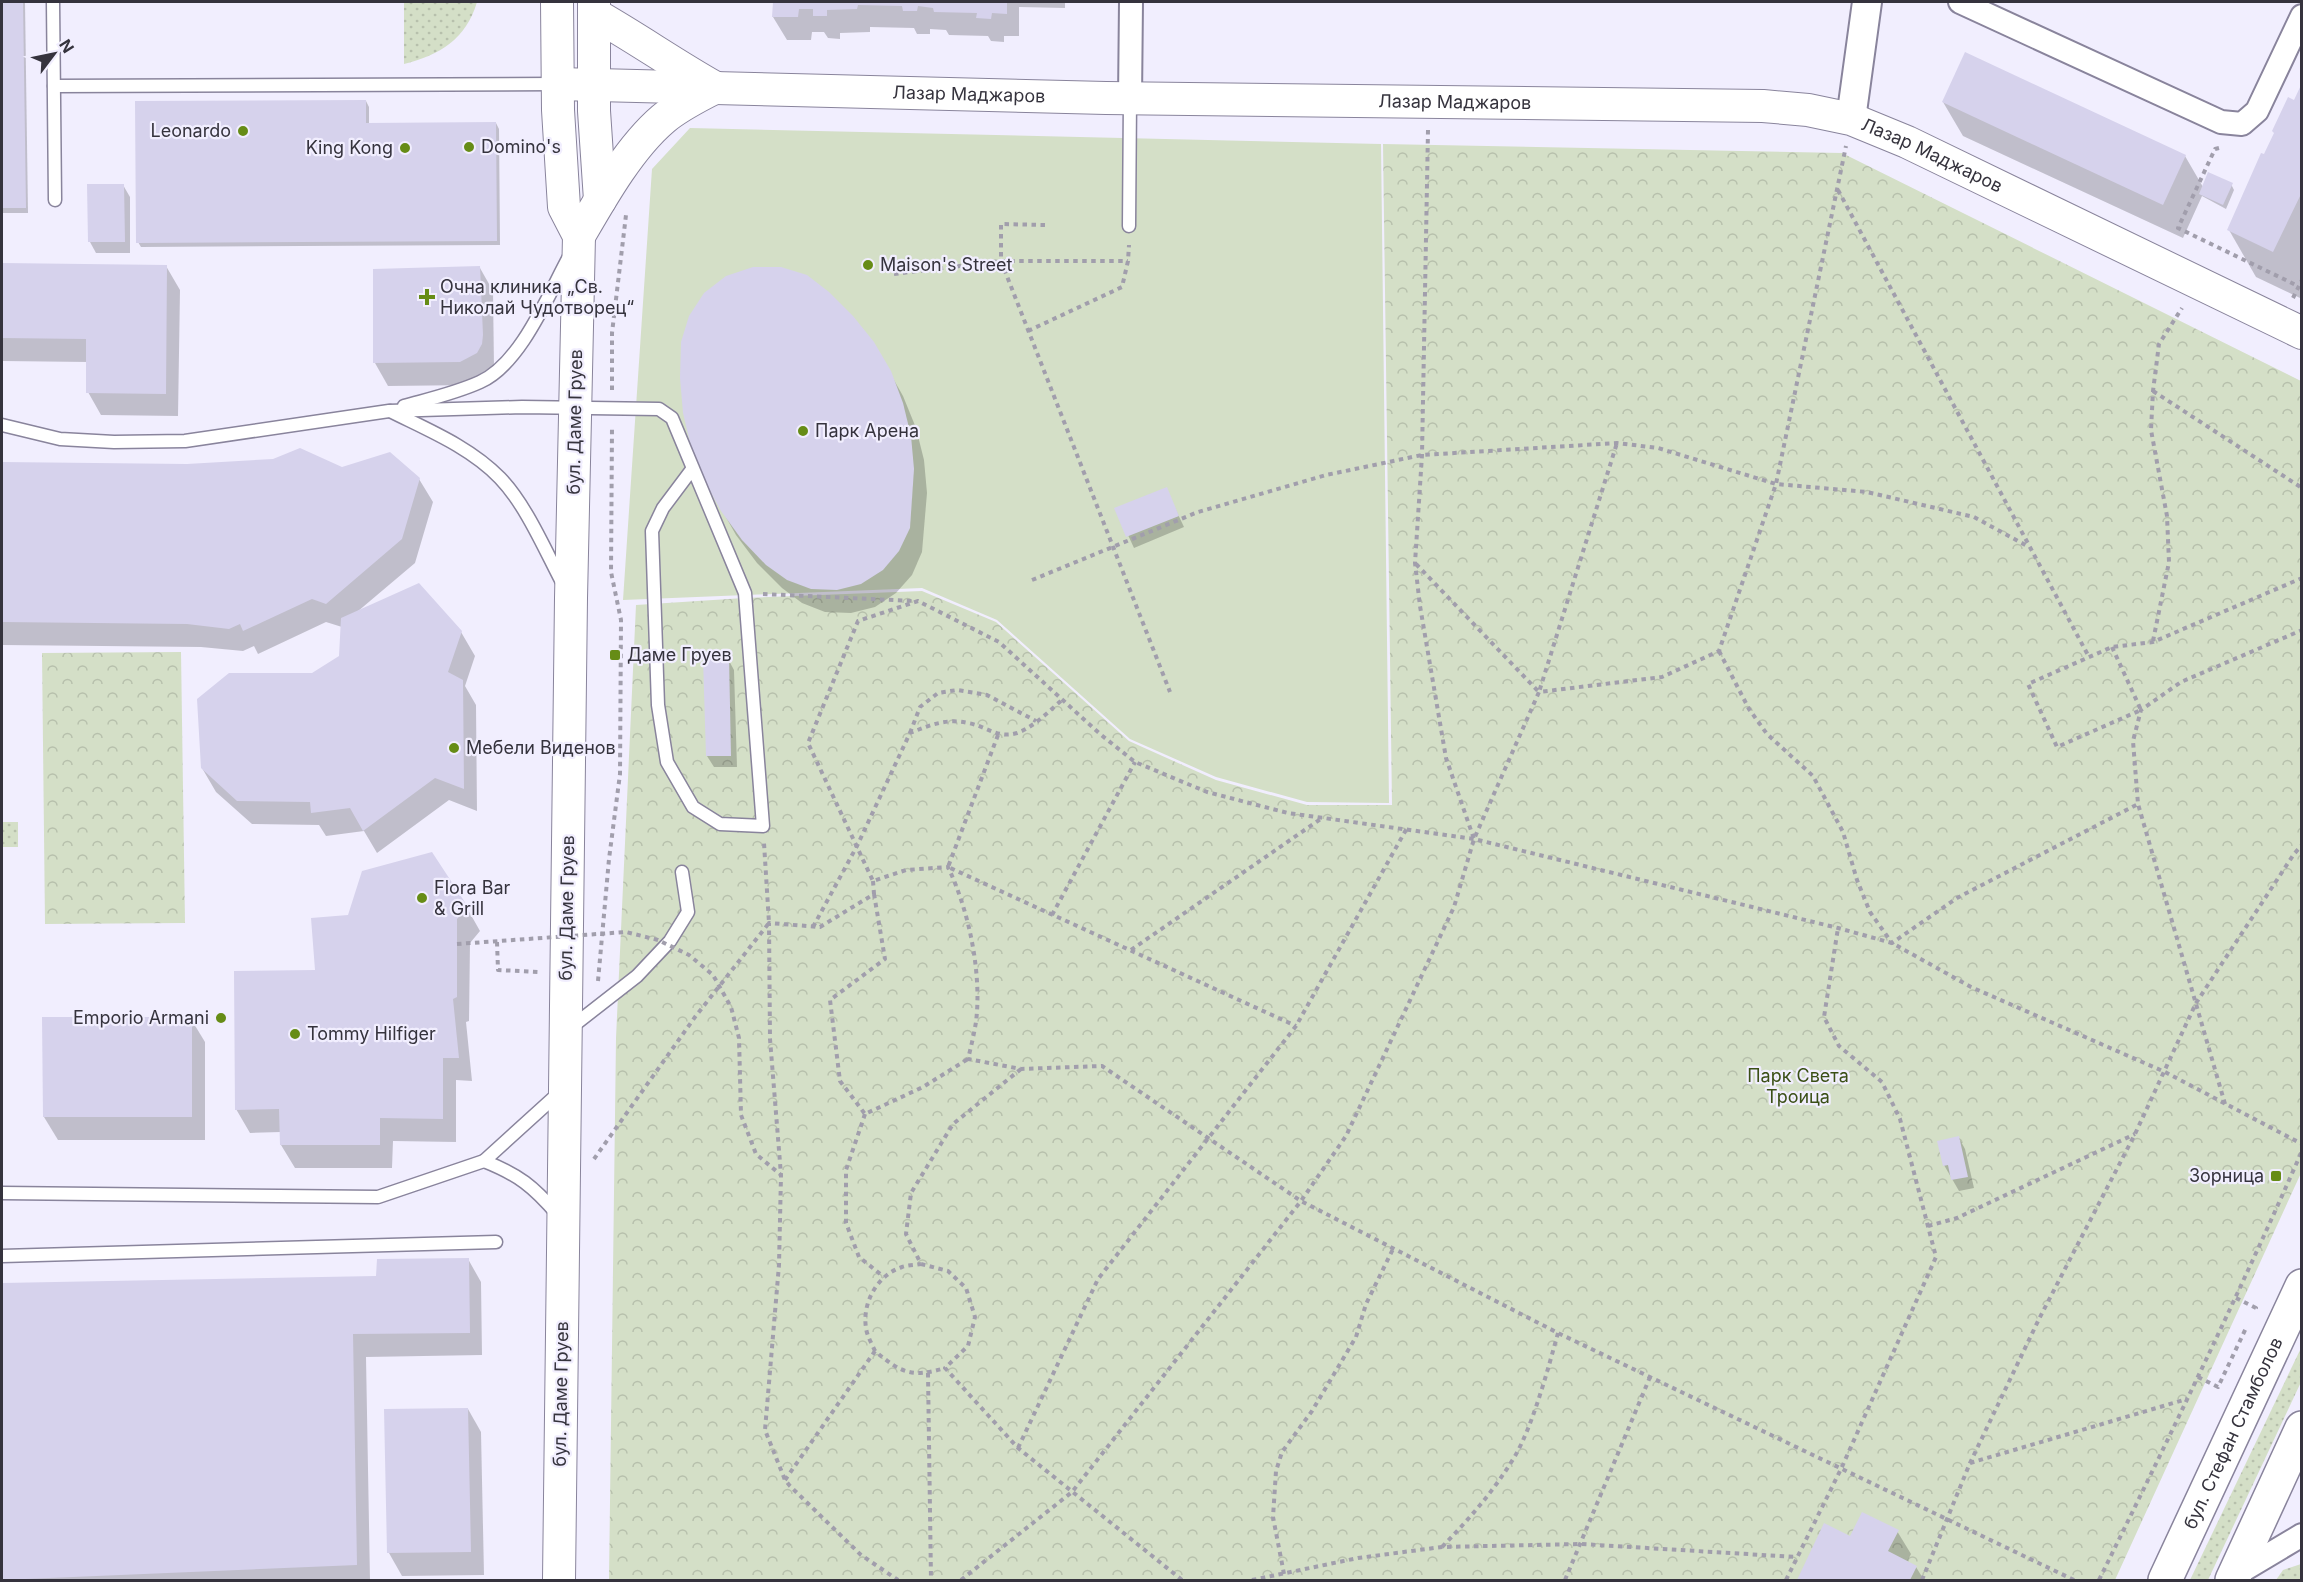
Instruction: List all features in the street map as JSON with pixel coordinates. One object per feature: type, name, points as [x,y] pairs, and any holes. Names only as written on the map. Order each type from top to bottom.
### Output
[{"type":"main road","name":"бул. Даме Груев","points":[[557,2],[564,207],[579,236],[571,598],[559,1581]]},
{"type":"main road","points":[[594,8],[594,86],[613,206]]},
{"type":"main road","points":[[594,8],[715,87]]},
{"type":"main road","name":"Лазар Маджаров","points":[[558,84],[1130,99],[1763,106],[1808,110],[1851,119],[1907,142],[2301,333]]},
{"type":"main road","name":"бул. Даме Груев","points":[[579,236],[613,206],[618,172],[656,125],[688,101],[715,87]]},
{"type":"main road","name":"бул. Стефан Стамболов","points":[[2165,1581],[2301,1286]]},
{"type":"main road","points":[[2234,1578],[2301,1432]]},
{"type":"street","points":[[1130,99],[1131,2]]},
{"type":"street","points":[[1851,119],[1867,2]]},
{"type":"street","points":[[1960,2],[2221,122],[2242,124],[2258,111],[2301,16]]},
{"type":"street","points":[[2234,1578],[2301,1536]]},
{"type":"lane","points":[[53,2],[55,200]]},
{"type":"lane","points":[[54,86],[558,84]]},
{"type":"lane","points":[[1129,226],[1130,99]]},
{"type":"lane","points":[[389,411],[482,382],[501,366],[526,336],[579,236]]},
{"type":"lane","points":[[2,425],[60,439],[114,442],[184,441],[389,411],[576,407],[659,409],[672,418],[693,468],[745,593],[763,826],[720,824],[693,807],[667,762],[658,705],[651,531],[663,508],[693,468]]},
{"type":"lane","points":[[389,411],[459,446],[499,477],[519,502],[571,598]]},
{"type":"lane","points":[[566,1032],[637,976],[670,941],[688,912],[682,872]]},
{"type":"lane","points":[[2,1193],[378,1197],[484,1161],[565,1088]]},
{"type":"lane","points":[[484,1161],[513,1173],[541,1196],[563,1221]]},
{"type":"lane","points":[[2,1256],[496,1242]]},
{"type":"path","points":[[1428,102],[1422,455],[1415,563],[1446,759],[1474,839]]},
{"type":"path","points":[[1851,119],[1776,484],[1719,651],[1749,709],[1767,734],[1812,776],[1843,832],[1857,880],[1870,912],[1892,943]]},
{"type":"path","points":[[2242,124],[2229,143],[2216,149],[2178,228],[2298,286]]},
{"type":"path","points":[[1838,190],[2089,657]]},
{"type":"path","points":[[596,1009],[609,859],[620,774],[621,620],[611,572],[613,206]]},
{"type":"path","points":[[1045,225],[1001,224],[1001,261],[1170,692]]},
{"type":"path","points":[[1028,331],[1122,286],[1128,261],[1129,226]]},
{"type":"path","points":[[894,274],[1001,261],[1128,261]]},
{"type":"path","points":[[2153,642],[2169,562],[2168,516],[2151,430],[2152,391],[2159,344],[2198,283]]},
{"type":"path","points":[[2152,391],[2301,488]]},
{"type":"path","points":[[961,1581],[1072,1492],[1301,1202],[1346,1136],[1454,907],[1474,839],[1539,692],[1617,442]]},
{"type":"path","points":[[1032,580],[1198,512],[1326,475],[1422,455],[1617,442],[1658,448],[1776,484],[1866,492],[1974,516],[2029,547]]},
{"type":"path","points":[[1415,563],[1539,692]]},
{"type":"path","points":[[2301,578],[2153,642],[2112,647],[2028,684],[2057,747],[2140,710],[2181,681],[2301,630]]},
{"type":"path","points":[[745,593],[918,601],[999,642],[1062,700],[1135,762],[1207,792],[1288,813],[1474,839],[1892,943],[1971,987],[2165,1072],[2301,1144]]},
{"type":"path","points":[[865,1114],[840,1081],[830,1000],[885,959],[873,881],[808,743],[858,621],[918,601]]},
{"type":"path","points":[[2112,647],[2140,710],[2133,741],[2139,804],[2225,1104]]},
{"type":"path","points":[[1539,692],[1662,677],[1719,651]]},
{"type":"path","points":[[813,927],[857,846],[920,707],[938,693],[957,690],[987,695],[1036,721]]},
{"type":"path","points":[[910,733],[943,720],[969,723],[998,735],[1017,733],[1062,700]]},
{"type":"path","points":[[968,1059],[976,1021],[977,971],[960,892],[948,867],[998,735]]},
{"type":"path","points":[[1052,915],[1135,762]]},
{"type":"path","points":[[1892,943],[1957,898],[2139,804]]},
{"type":"path","points":[[1130,950],[1323,818]]},
{"type":"path","points":[[763,826],[769,923],[770,1039],[781,1175],[779,1265],[765,1430],[785,1480],[861,1554],[898,1581]]},
{"type":"path","points":[[1018,1448],[1098,1279],[1296,1026],[1407,828]]},
{"type":"path","points":[[1922,1581],[1970,1463],[2039,1319],[2135,1134],[2196,1003],[2301,845]]},
{"type":"path","points":[[873,881],[906,870],[948,867],[1296,1026]]},
{"type":"path","points":[[769,923],[820,927],[874,894]]},
{"type":"path","points":[[594,1148],[593,1159],[695,1017],[769,923]]},
{"type":"path","points":[[1786,1581],[1841,1469],[1936,1257],[1900,1119],[1882,1082],[1839,1046],[1824,1017],[1838,928]]},
{"type":"path","points":[[458,944],[626,932],[658,940],[688,955],[713,975],[730,1007],[740,1038],[741,1114],[756,1154],[781,1175]]},
{"type":"path","points":[[496,942],[498,970],[566,974]]},
{"type":"path","points":[[884,1277],[859,1257],[846,1223],[846,1170],[865,1114],[922,1087],[968,1059],[1021,1069],[1102,1066],[1301,1202],[1558,1333],[2074,1581]]},
{"type":"path","points":[[921,1264],[906,1234],[911,1193],[953,1124],[1021,1069]]},
{"type":"path","points":[[1928,1226],[1957,1218],[2135,1134]]},
{"type":"path","points":[[2099,1581],[2236,1298],[2301,1151]]},
{"type":"path","points":[[1284,1574],[1274,1517],[1276,1471],[1282,1452],[1312,1412],[1356,1336],[1366,1304],[1393,1249]]},
{"type":"path","points":[[921,1264],[948,1271],[966,1288],[975,1317],[968,1346],[945,1368],[928,1373],[906,1372],[894,1367],[875,1351],[866,1330],[865,1313],[870,1297],[884,1277],[902,1267],[921,1264]]},
{"type":"path","points":[[2198,1377],[2218,1387],[2252,1317],[2256,1308],[2236,1298]]},
{"type":"path","points":[[1442,1547],[1478,1510],[1516,1454],[1547,1371],[1558,1333]]},
{"type":"path","points":[[785,1480],[875,1351]]},
{"type":"path","points":[[945,1368],[1018,1448],[1182,1581]]},
{"type":"path","points":[[928,1373],[931,1581]]},
{"type":"path","points":[[1565,1581],[1650,1377]]},
{"type":"path","points":[[1970,1463],[2188,1399]]},
{"type":"path","points":[[1252,1581],[1358,1558],[1442,1547],[1581,1544],[1796,1557]]},
{"type":"green space","points":[[404,2],[477,2],[459,36],[429,56],[404,64]]},
{"type":"green space","points":[[690,128],[1381,144],[1389,803],[1307,802],[1216,777],[1130,739],[997,620],[922,588],[623,600],[652,169]]},
{"type":"green space","name":"Парк Света Троица","points":[[1383,144],[1842,153],[2301,381],[2301,1173],[2115,1580],[609,1580],[616,1038],[636,605],[922,591],[996,622],[1129,741],[1216,780],[1307,805],[1392,805]]},
{"type":"green space","points":[[181,652],[185,923],[45,924],[42,653]]},
{"type":"green space","points":[[2,822],[18,822],[18,847],[2,847]]},
{"type":"green space","points":[[2301,1348],[2301,1382],[2208,1580],[2190,1580]]},
{"type":"green space","points":[[2301,1564],[2301,1580],[2276,1580],[2283,1570]]},
{"type":"building","points":[[2,2],[23,2],[26,208],[2,208]]},
{"type":"building","points":[[773,2],[1007,2],[1007,14],[992,13],[991,19],[976,18],[977,13],[934,12],[933,8],[918,6],[917,11],[903,11],[902,6],[858,5],[857,9],[827,10],[827,16],[813,16],[813,9],[799,9],[798,17],[772,17]]},
{"type":"building","points":[[1965,52],[2186,155],[2163,205],[1942,102]]},
{"type":"building","points":[[2302,83],[2302,192],[2273,252],[2227,230],[2261,153],[2264,154],[2274,133],[2272,131],[2288,97],[2294,100]]},
{"type":"building","points":[[366,100],[366,123],[496,122],[497,241],[136,243],[135,101]]},
{"type":"building","points":[[2208,172],[2233,183],[2223,205],[2199,194]]},
{"type":"building","points":[[87,184],[124,184],[125,242],[88,242]]},
{"type":"building","points":[[2,263],[167,265],[166,394],[86,393],[86,339],[2,338]]},
{"type":"building","name":"Oчна клиника „Св. Николай Чудотворец“","points":[[480,266],[483,335],[482,344],[477,353],[460,362],[373,363],[373,269]]},
{"type":"building","points":[[753,267],[781,267],[807,275],[829,292],[874,342],[891,371],[903,403],[911,436],[914,469],[910,528],[899,551],[883,570],[861,584],[837,590],[811,589],[787,580],[766,565],[742,540],[721,511],[704,480],[691,447],[683,413],[680,378],[681,342],[689,316],[704,293],[726,276]]},
{"type":"building","points":[[300,448],[342,467],[390,452],[420,478],[402,539],[326,604],[312,599],[243,631],[240,624],[229,629],[187,624],[2,622],[2,462],[187,464],[273,459]]},
{"type":"building","points":[[1167,487],[1179,516],[1126,537],[1114,508]]},
{"type":"building","points":[[419,583],[462,631],[448,672],[463,680],[464,789],[435,778],[363,831],[350,808],[311,813],[310,802],[237,801],[201,768],[197,699],[229,673],[312,673],[339,656],[341,618]]},
{"type":"building","points":[[729,657],[731,756],[706,756],[703,658]]},
{"type":"building","points":[[432,852],[468,907],[457,919],[457,997],[453,999],[459,1058],[443,1058],[443,1119],[380,1118],[380,1145],[280,1145],[279,1109],[235,1110],[234,971],[315,970],[311,918],[348,915],[362,871]]},
{"type":"building","points":[[42,1017],[192,1017],[192,1117],[43,1117]]},
{"type":"building","points":[[1959,1136],[1968,1177],[1951,1180],[1948,1165],[1943,1166],[1937,1141]]},
{"type":"building","points":[[469,1258],[470,1333],[353,1334],[357,1565],[2,1580],[2,1283],[376,1276],[377,1259]]},
{"type":"building","points":[[468,1408],[471,1552],[387,1553],[384,1409]]},
{"type":"building","points":[[1862,1512],[1899,1530],[1888,1551],[1917,1566],[1910,1580],[1797,1580],[1824,1523],[1850,1536]]},
{"type":"place","name":"Leonardo","points":[[243,131]]},
{"type":"place","name":"Domino's","points":[[469,147]]},
{"type":"place","name":"King Kong","points":[[405,148]]},
{"type":"place","name":"Maison's Street","points":[[868,265]]},
{"type":"place","name":"Oчна клиника „Св. Николай Чудотворец“","points":[[427,297]]},
{"type":"place","name":"Парк Арена","points":[[803,431]]},
{"type":"place","name":"Даме Груев","points":[[615,655]]},
{"type":"place","name":"Мебели Виденов","points":[[454,748]]},
{"type":"place","name":"Flora Bar & Grill","points":[[422,898]]},
{"type":"place","name":"Emporio Armani","points":[[221,1018]]},
{"type":"place","name":"Tommy Hilfiger","points":[[295,1034]]},
{"type":"place","name":"Зорница","points":[[2276,1176]]}]
